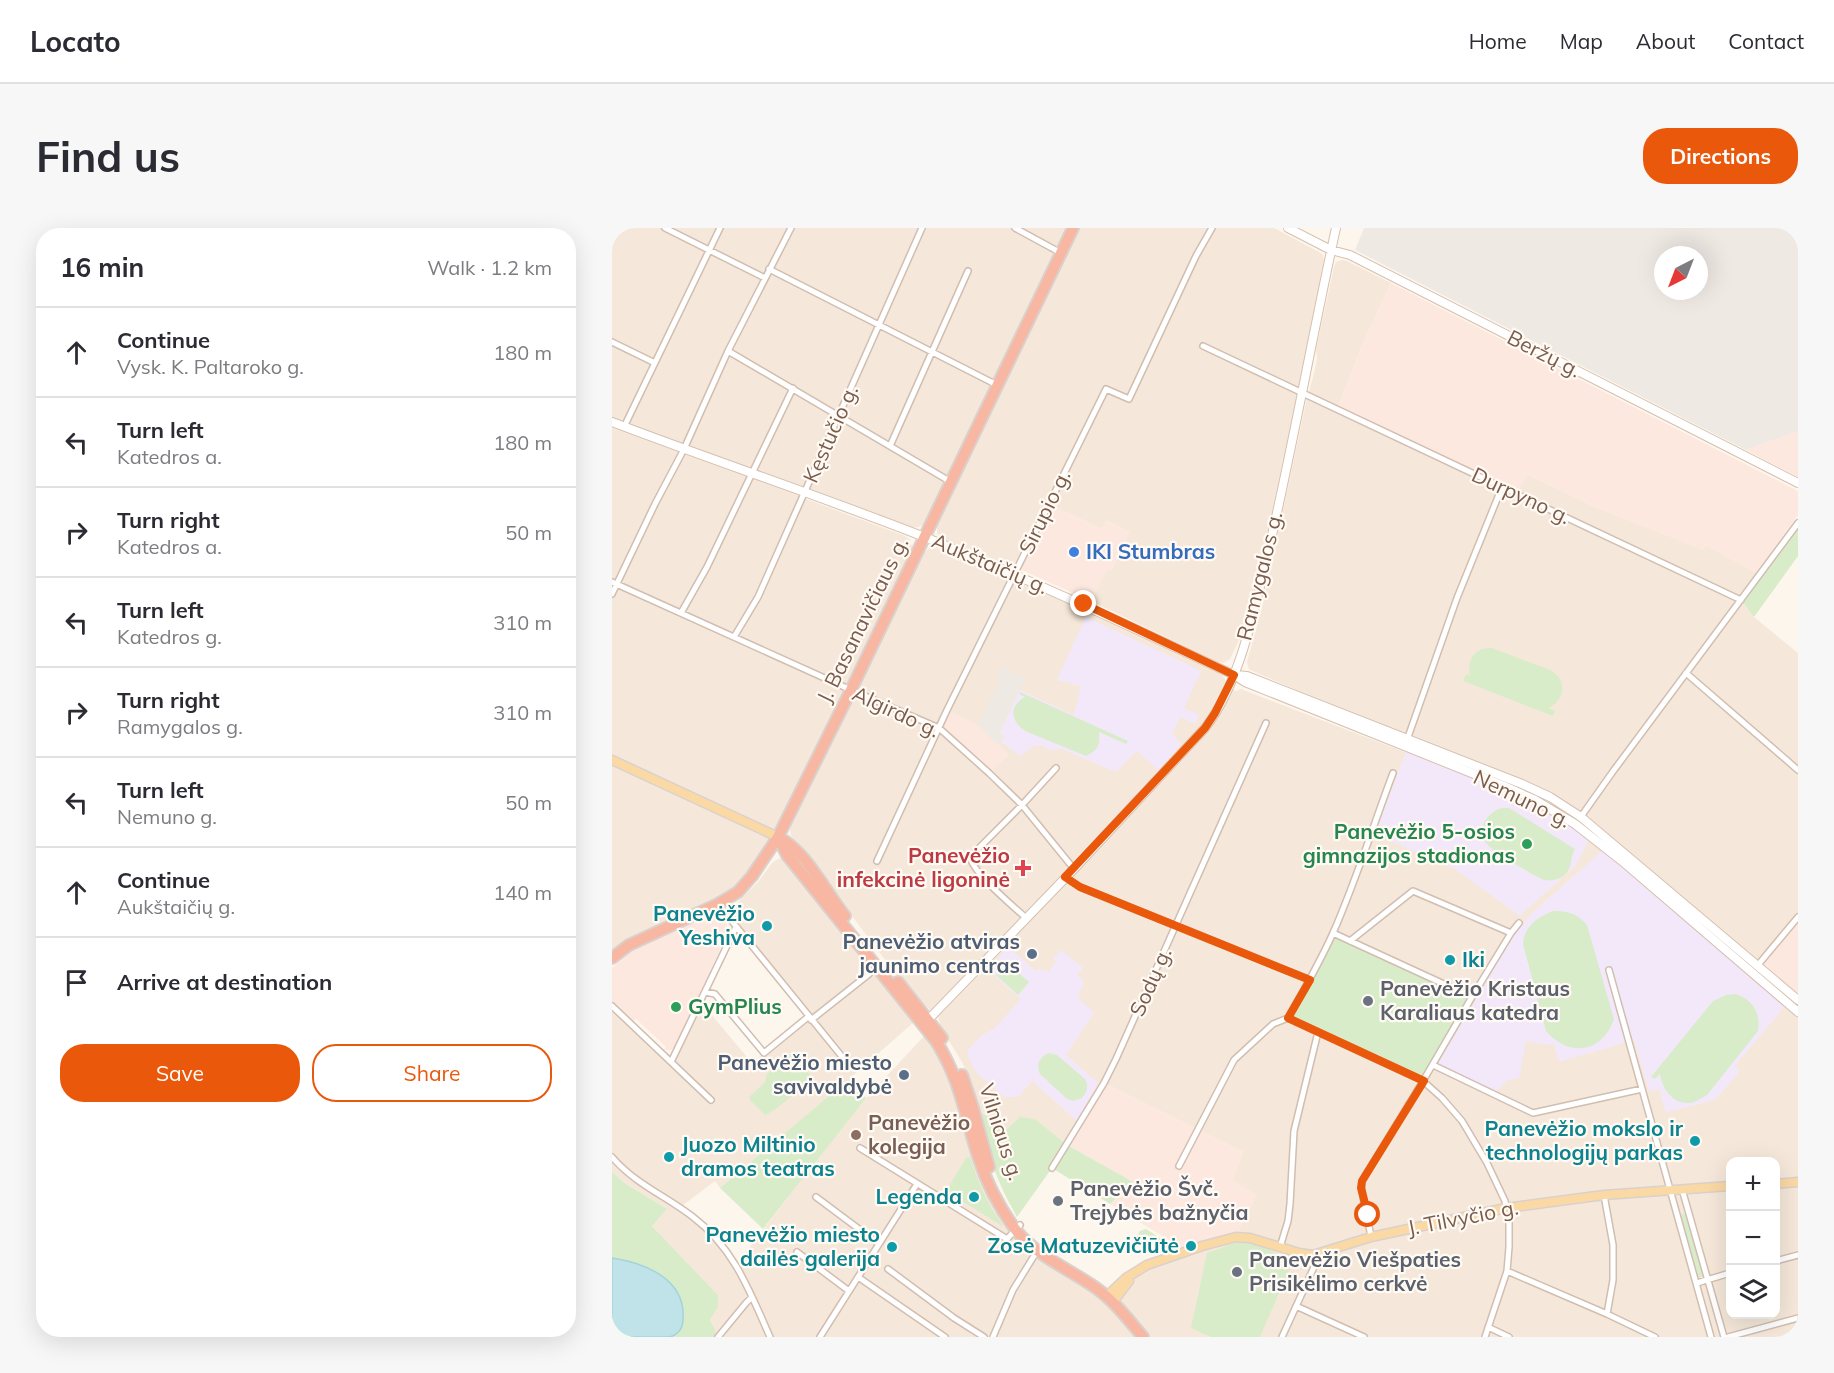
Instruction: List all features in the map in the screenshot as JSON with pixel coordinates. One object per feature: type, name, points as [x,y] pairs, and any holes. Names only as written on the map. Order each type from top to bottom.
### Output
[{"type":"highway","name":"J. Basanavičiaus g.","points":[[612,958],[644,937],[731,897],[745,885],[778,837],[1073,228]]},
{"type":"highway","name":"Vilniaus g.","points":[[778,837],[787,855],[925,1023],[951,1066],[984,1173],[997,1199],[1038,1250]]},
{"type":"highway","points":[[1038,1250],[1110,1299],[1143,1337]]},
{"type":"main road","name":"Beržų g.","points":[[1288,228],[1331,250],[1350,255],[1798,483]]},
{"type":"main road","name":"Ramygalos g.","points":[[925,1023],[1205,728],[1215,713],[1234,675],[1260,589],[1336,228]]},
{"type":"main road","name":"Aukštaičių g.","points":[[612,422],[925,537],[1084,604],[1194,656]]},
{"type":"main road","name":"Nemuno g.","points":[[1194,656],[1245,682],[1535,800],[1575,824],[1622,861],[1798,1012]]},
{"type":"main road","name":"Nemuno g.","points":[[1234,675],[1247,676],[1550,797],[1581,817],[1798,1000]]},
{"type":"main road","points":[[612,760],[778,837]]},
{"type":"main road","points":[[1780,1184],[1798,1182]]},
{"type":"main road","name":"J. Tilvyčio g.","points":[[1110,1299],[1147,1264],[1236,1237],[1250,1238],[1305,1255],[1320,1254],[1371,1237],[1506,1208],[1604,1195],[1726,1186]]},
{"type":"street","points":[[665,228],[765,278]]},
{"type":"street","points":[[624,427],[720,228]]},
{"type":"street","points":[[612,594],[614,583],[684,449],[728,351],[790,228]]},
{"type":"street","name":"Kęstučio g.","points":[[734,637],[758,597],[922,228]]},
{"type":"street","points":[[1015,228],[1061,253]]},
{"type":"street","name":"Sirupio g.","points":[[877,861],[939,728],[1106,389],[1129,399],[1196,256],[1212,228]]},
{"type":"street","points":[[769,269],[997,385]]},
{"type":"street","points":[[890,446],[968,271]]},
{"type":"street","points":[[612,342],[655,363]]},
{"type":"street","name":"Durpyno g.","points":[[1203,346],[1741,600]]},
{"type":"street","points":[[728,351],[951,482]]},
{"type":"street","points":[[681,613],[707,567],[794,388]]},
{"type":"street","points":[[1404,747],[1457,598],[1502,487]]},
{"type":"street","points":[[1575,824],[1798,523]]},
{"type":"street","name":"Algirdo g.","points":[[614,583],[939,728],[1022,805],[1074,868]]},
{"type":"street","points":[[1686,673],[1798,770]]},
{"type":"street","name":"Sodų g.","points":[[1052,1168],[1104,1083],[1266,723]]},
{"type":"street","points":[[1026,918],[992,886],[971,862],[970,857],[1056,768]]},
{"type":"street","points":[[1179,1166],[1234,1060],[1273,1024],[1288,1018],[1310,980],[1333,933],[1393,773]]},
{"type":"street","points":[[1065,877],[1080,887],[1310,980]]},
{"type":"street","points":[[1350,940],[1413,891],[1511,933]]},
{"type":"street","points":[[718,904],[848,1064]]},
{"type":"street","points":[[1758,966],[1798,917]]},
{"type":"street","points":[[1371,1237],[1361,1188],[1362,1181],[1519,923]]},
{"type":"street","points":[[671,1062],[736,927]]},
{"type":"street","points":[[1333,933],[1472,997]]},
{"type":"street","points":[[1610,970],[1711,1337]]},
{"type":"street","points":[[705,992],[715,994],[764,1053],[868,974]]},
{"type":"street","points":[[612,1006],[711,1100]]},
{"type":"street","points":[[1288,1018],[1424,1081],[1462,1121],[1487,1163],[1505,1201],[1509,1235],[1507,1271],[1485,1337]]},
{"type":"street","points":[[1280,1247],[1288,1221],[1293,1175],[1294,1131],[1318,1032]]},
{"type":"street","points":[[1433,1065],[1533,1113],[1642,1089]]},
{"type":"street","points":[[860,1148],[1007,1239],[1018,1227]]},
{"type":"street","points":[[612,1157],[635,1179],[700,1223],[720,1245],[736,1265],[770,1337]]},
{"type":"street","points":[[820,1337],[917,1184]]},
{"type":"street","points":[[1682,1189],[1726,1337],[1798,1318]]},
{"type":"street","points":[[1604,1195],[1613,1245],[1613,1280],[1607,1314]]},
{"type":"street","points":[[816,1197],[879,1244]]},
{"type":"street","points":[[993,1337],[1013,1290],[1038,1250]]},
{"type":"street","points":[[797,1252],[849,1291]]},
{"type":"street","points":[[1282,1337],[1320,1254]]},
{"type":"street","points":[[1780,1260],[1798,1255]]},
{"type":"street","points":[[888,1269],[954,1318],[984,1337]]},
{"type":"street","points":[[1507,1271],[1655,1337]]},
{"type":"street","points":[[1697,1283],[1726,1275]]},
{"type":"street","points":[[858,1277],[945,1337]]},
{"type":"street","points":[[718,1337],[752,1297]]},
{"type":"street","points":[[1296,1306],[1364,1337]]},
{"type":"street","points":[[1488,1327],[1509,1337]]},
{"type":"shaded area","points":[[612,228],[1065,228],[924,524],[912,528],[757,476],[806,499],[905,536],[910,540],[913,550],[789,804],[749,871],[730,893],[634,936],[612,949]]},
{"type":"shaded area","points":[[1080,228],[1274,228],[1323,255],[1324,260],[1306,355],[1254,594],[1244,630],[1230,659],[1223,663],[1091,601],[1107,569],[1112,570],[1129,532],[1107,521],[1102,529],[1053,506],[1022,570],[946,541],[937,533],[937,523]]},
{"type":"shaded area","points":[[1364,228],[1798,228],[1798,431],[1746,450],[1355,250]]},
{"type":"shaded area","points":[[1342,260],[1391,283],[1361,348],[1338,407],[1517,491],[1527,474],[1593,506],[1703,549],[1706,545],[1757,573],[1740,594],[1741,600],[1754,617],[1798,653],[1798,922],[1763,965],[1590,820],[1570,806],[1250,670],[1248,667],[1247,662],[1262,608],[1314,373],[1317,359],[1316,349],[1334,267],[1336,262]]},
{"type":"shaded area","points":[[1391,283],[1798,491],[1798,515],[1757,573],[1706,545],[1703,550],[1593,506],[1527,474],[1518,491],[1338,407],[1361,348]]},
{"type":"shaded area","points":[[1798,431],[1798,477],[1746,450]]},
{"type":"shaded area","points":[[1053,506],[1102,529],[1106,521],[1129,532],[1112,570],[1107,569],[1091,601],[1022,570]]},
{"type":"shaded area","points":[[929,548],[941,550],[981,565],[1090,613],[1222,675],[1225,685],[1236,691],[1241,689],[1506,791],[1529,802],[1589,840],[1798,1016],[1798,1337],[1148,1337],[1120,1304],[1122,1295],[1137,1275],[1198,1250],[1243,1152],[1104,1083],[1067,1145],[1007,1129],[995,1119],[981,1113],[971,1082],[962,1062],[941,1028],[939,1019],[915,999],[791,836],[792,823],[922,555]]},
{"type":"shaded area","points":[[1086,617],[1201,671],[1184,708],[1199,715],[1195,724],[1180,717],[1172,734],[1181,744],[1158,770],[1137,751],[1116,772],[1062,749],[1051,750],[1040,745],[1034,746],[1020,756],[1001,742],[1005,737],[1000,732],[1020,690],[1074,715],[1081,686],[1057,680]]},
{"type":"shaded area","points":[[1000,666],[1026,678],[1000,732],[1004,737],[998,745],[978,725],[1001,677],[996,674]]},
{"type":"shaded area","points":[[947,710],[978,725],[1009,755],[989,773],[939,728]]},
{"type":"shaded area","points":[[1406,752],[1506,791],[1567,824],[1589,840],[1576,865],[1520,916],[1455,869],[1375,834]]},
{"type":"shaded area","points":[[1602,851],[1786,1005],[1735,1066],[1740,1071],[1715,1100],[1666,1112],[1659,1089],[1649,1091],[1634,1040],[1559,1062],[1554,1044],[1526,1041],[1519,1078],[1508,1080],[1495,1092],[1438,1064],[1515,933],[1533,912]]},
{"type":"shaded area","points":[[783,858],[787,861],[915,1021],[944,1060],[976,1159],[1032,1251],[1010,1291],[991,1337],[773,1337],[755,1296],[718,1337],[715,1337],[715,1329],[710,1320],[718,1307],[718,1295],[652,1226],[667,1209],[626,1184],[612,1172],[612,1009],[671,1062],[700,1001],[752,1063],[811,1015],[740,925],[732,908],[778,859]],"holes":[[[914,1022],[925,1035],[855,1110],[736,1265],[695,1218],[679,1208],[715,1181],[720,1188]]]},
{"type":"shaded area","points":[[718,913],[727,924],[723,943],[674,1048],[664,1050],[666,1047],[636,1019],[633,1021],[612,1001],[612,968],[633,950],[688,924]]},
{"type":"shaded area","points":[[1798,922],[1798,995],[1763,965]]},
{"type":"shaded area","points":[[1008,947],[1036,971],[1038,969],[1048,972],[1056,962],[1053,959],[1061,950],[1083,968],[1077,975],[1084,981],[1078,998],[1094,1013],[1066,1055],[1098,1083],[1077,1121],[1032,1081],[1018,1097],[1004,1097],[974,1070],[967,1051],[982,1035],[994,1029],[1021,999],[988,970]]},
{"type":"shaded area","points":[[1104,1083],[1243,1152],[1232,1180],[1257,1195],[1236,1237],[1187,1251],[1110,1204],[1132,1182],[1067,1145]]},
{"type":"shaded area","points":[[1039,1258],[1107,1303],[1139,1337],[996,1337],[1015,1290],[1033,1260]]},
{"type":"shaded area","points":[[752,1301],[768,1337],[722,1337],[749,1303]]},
{"type":"green space","points":[[1798,523],[1798,556],[1754,617],[1741,600]]},
{"type":"green space","points":[[1492,648],[1556,674],[1562,684],[1562,689],[1559,700],[1549,708],[1555,711],[1553,716],[1463,681],[1466,674],[1470,676],[1469,665],[1473,656],[1481,650]]},
{"type":"green space","points":[[1020,692],[1128,741],[1126,744],[1099,732],[1098,747],[1086,756],[1025,731],[1016,722],[1013,713],[1016,705],[1025,697],[1019,694]]},
{"type":"green space","name":"Panevėžio 5-osios gimnazijos stadionas","points":[[1502,808],[1509,808],[1575,849],[1566,874],[1556,880],[1545,880],[1489,846],[1482,835],[1484,823],[1491,814]]},
{"type":"green space","points":[[1553,911],[1572,913],[1587,925],[1614,1019],[1602,1039],[1584,1048],[1565,1045],[1555,1040],[1546,1031],[1523,944],[1529,927],[1542,916]]},
{"type":"green space","points":[[1333,933],[1472,997],[1423,1081],[1288,1018]]},
{"type":"green space","points":[[1007,963],[1029,982],[1018,995],[996,975]]},
{"type":"green space","points":[[1735,994],[1751,1003],[1757,1013],[1758,1031],[1707,1095],[1691,1103],[1678,1101],[1666,1090],[1660,1074],[1655,1079],[1651,1077],[1713,1001]]},
{"type":"green space","points":[[1049,1053],[1057,1055],[1085,1079],[1087,1089],[1082,1098],[1073,1101],[1067,1099],[1040,1074],[1039,1062]]},
{"type":"green space","points":[[793,1054],[803,1060],[796,1065],[799,1069],[806,1064],[809,1067],[806,1070],[811,1076],[808,1083],[765,1115],[749,1097],[765,1082],[767,1074]]},
{"type":"green space","points":[[849,1079],[866,1098],[763,1229],[720,1188]]},
{"type":"green space","points":[[981,1113],[995,1119],[1007,1129],[1020,1117],[1035,1119],[1067,1145],[1133,1182],[1110,1204],[1052,1168],[1017,1217],[993,1167]]},
{"type":"green space","points":[[970,1157],[984,1193],[1002,1226],[946,1191],[966,1158]]},
{"type":"green space","points":[[612,1172],[626,1184],[667,1209],[652,1226],[718,1295],[718,1307],[710,1320],[715,1329],[715,1337],[612,1337]]},
{"type":"green space","points":[[1683,1213],[1687,1215],[1704,1276],[1697,1276],[1681,1217]]},
{"type":"green space","points":[[1146,1229],[1162,1239],[1163,1243],[1156,1255],[1134,1241],[1140,1231]]},
{"type":"green space","points":[[1238,1242],[1252,1243],[1266,1248],[1292,1263],[1260,1337],[1211,1337],[1191,1328],[1207,1253]]},
{"type":"water","points":[[612,1258],[650,1269],[671,1283],[682,1305],[683,1322],[678,1332],[670,1337],[612,1337]]},
{"type":"place","name":"IKI Stumbras","points":[[1074,552]]},
{"type":"place","name":"Panevėžio 5-osios gimnazijos stadionas","points":[[1527,844]]},
{"type":"place","name":"Panevėžio infekcinė ligoninė","points":[[1023,868]]},
{"type":"place","name":"Panevėžio Yeshiva","points":[[767,926]]},
{"type":"place","name":"Panevėžio atviras jaunimo centras","points":[[1032,954]]},
{"type":"place","name":"Iki","points":[[1450,960]]},
{"type":"place","name":"Panevėžio Kristaus Karaliaus katedra","points":[[1368,1001]]},
{"type":"place","name":"GymPlius","points":[[676,1007]]},
{"type":"place","name":"Panevėžio miesto savivaldybė","points":[[904,1075]]},
{"type":"place","name":"Panevėžio kolegija","points":[[856,1135]]},
{"type":"place","name":"Panevėžio mokslo ir technologijų parkas","points":[[1695,1141]]},
{"type":"place","name":"Juozo Miltinio dramos teatras","points":[[669,1157]]},
{"type":"place","name":"Legenda","points":[[974,1197]]},
{"type":"place","name":"Panevėžio Švč. Trejybės bažnyčia","points":[[1058,1201]]},
{"type":"place","name":"Zosė Matuzevičiūtė","points":[[1191,1246]]},
{"type":"place","name":"Panevėžio miesto dailės galerija","points":[[892,1247]]},
{"type":"place","name":"Panevėžio Viešpaties Prisikėlimo cerkvė","points":[[1237,1272]]},
{"type":"route","points":[[1084,604],[1234,675],[1205,728],[1065,877],[1080,887],[1310,980],[1288,1018],[1424,1081],[1362,1181],[1361,1188],[1368,1215]]}]
